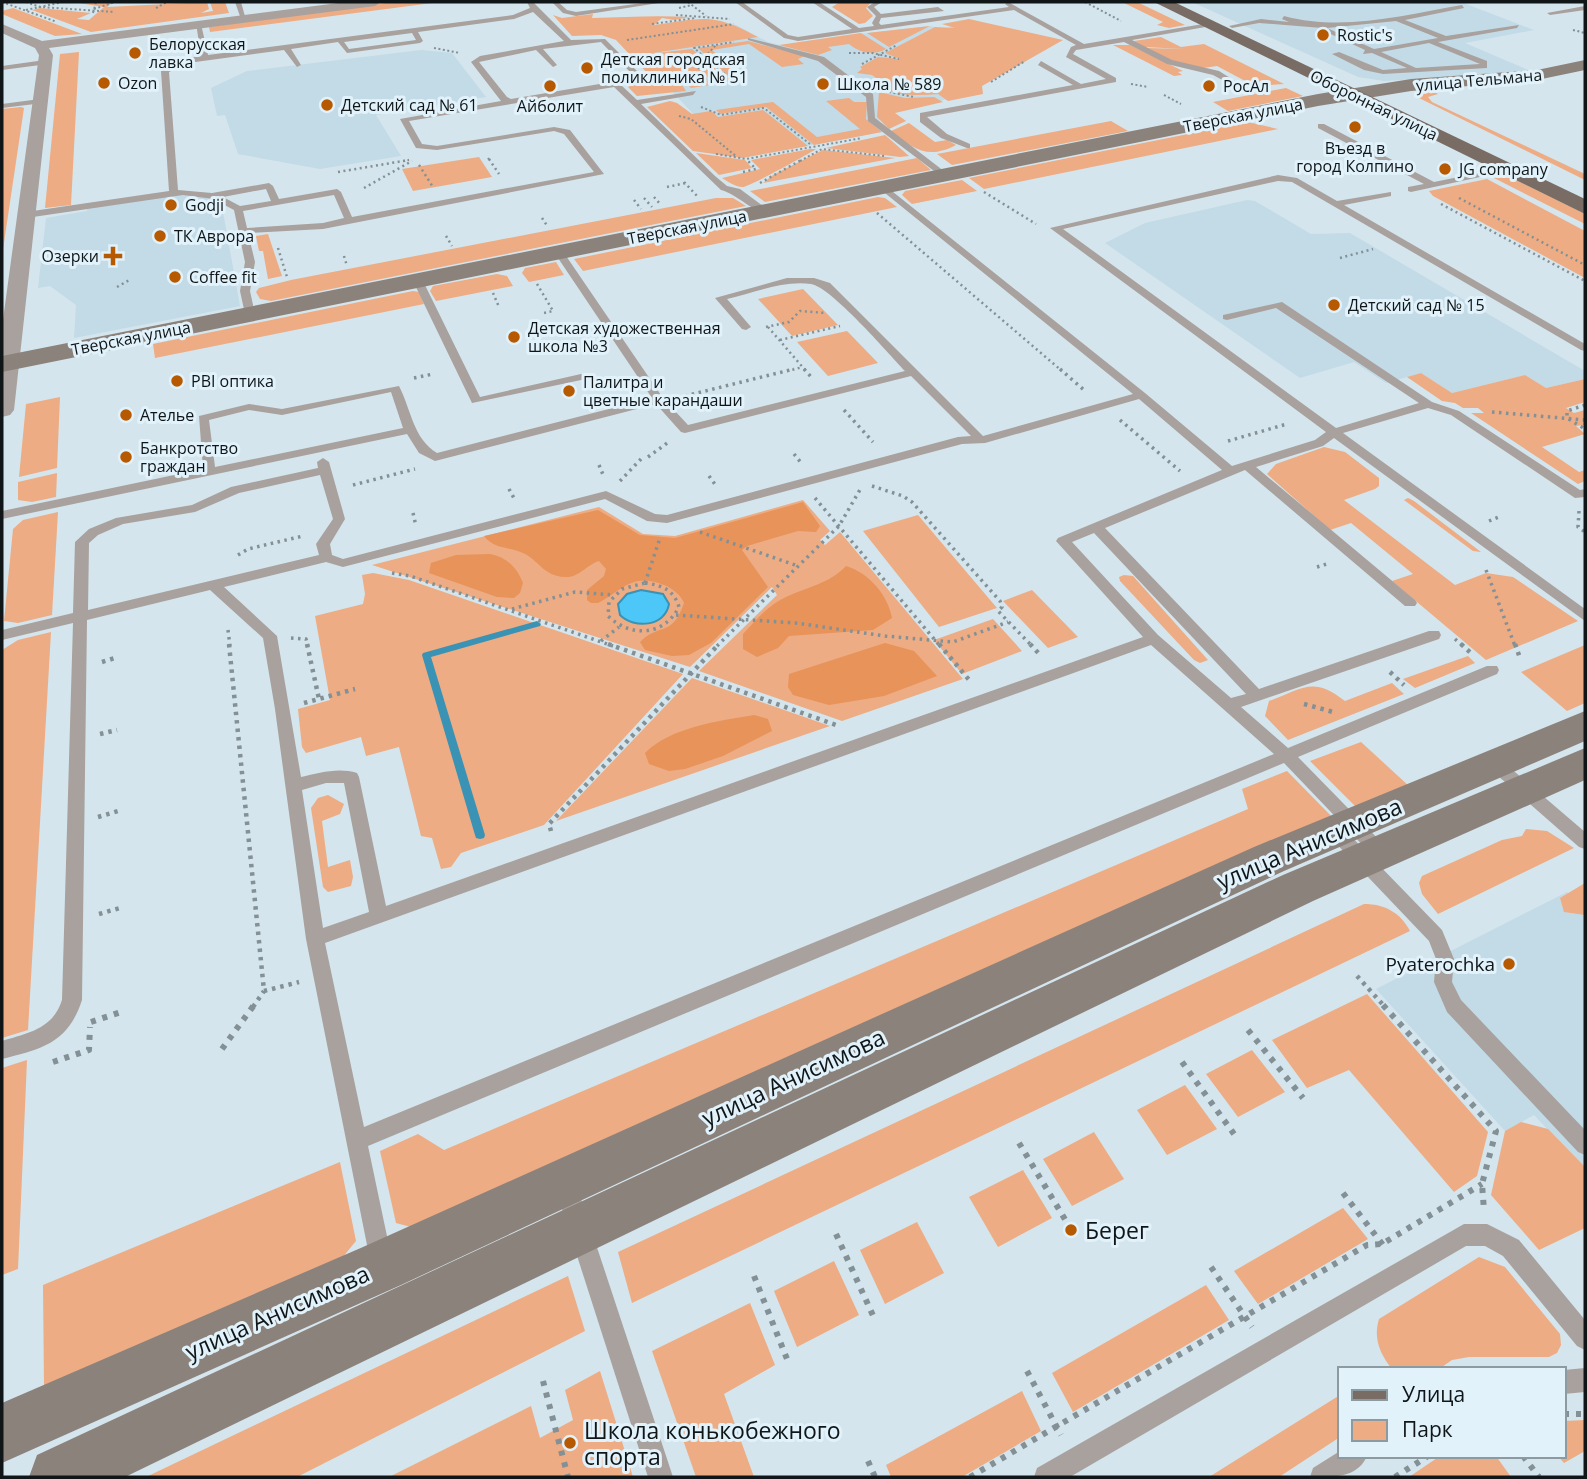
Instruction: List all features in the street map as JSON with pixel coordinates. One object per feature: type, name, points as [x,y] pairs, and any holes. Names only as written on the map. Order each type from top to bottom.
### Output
[{"type":"main road","name":"Оборонная улица","points":[[1163,2],[1585,208]]},
{"type":"main road","name":"Оборонная улица","points":[[1182,2],[1585,193]]},
{"type":"main road","name":"улица Тельмана","points":[[1373,91],[1581,69]]},
{"type":"main road","name":"Тверская улица","points":[[5,363],[1373,91]]},
{"type":"main road","name":"улица Анисимова","points":[[2,1433],[382,1266],[565,1182],[1510,776],[1585,725]]},
{"type":"main road","name":"улица Анисимова","points":[[1510,776],[1585,764]]},
{"type":"main road","name":"улица Анисимова","points":[[59,1477],[1272,900],[1358,842]]},
{"type":"street","points":[[2,28],[43,53],[198,24],[375,2]]},
{"type":"street","points":[[2,410],[5,363],[40,101],[43,53]]},
{"type":"lane","points":[[238,2],[244,19]]},
{"type":"lane","points":[[555,2],[561,13],[576,14],[662,2]]},
{"type":"lane","points":[[738,2],[792,38],[1016,8]]},
{"type":"lane","points":[[815,2],[859,31]]},
{"type":"lane","points":[[879,2],[870,7],[879,16]]},
{"type":"lane","points":[[1004,2],[1082,46]]},
{"type":"lane","points":[[174,192],[165,71],[186,61],[340,40],[483,25],[514,18],[532,5],[569,42]]},
{"type":"lane","points":[[1232,26],[1258,22],[1330,27],[1460,5]]},
{"type":"lane","points":[[1550,13],[1585,8]]},
{"type":"lane","points":[[879,16],[937,9],[952,18]]},
{"type":"lane","points":[[879,16],[875,23],[880,28]]},
{"type":"lane","points":[[1394,17],[1445,38]]},
{"type":"lane","points":[[1284,18],[1374,51]]},
{"type":"lane","points":[[198,24],[205,58]]},
{"type":"lane","points":[[967,146],[944,136],[923,120],[923,115],[1113,80],[1069,55],[1073,48],[1209,25]]},
{"type":"lane","points":[[1319,26],[1416,70]]},
{"type":"lane","points":[[1347,59],[1374,51],[1517,26]]},
{"type":"lane","points":[[1330,27],[1374,51]]},
{"type":"lane","points":[[340,40],[347,51],[420,41],[414,32]]},
{"type":"lane","points":[[750,39],[825,62],[837,70],[870,96],[871,119],[945,175]]},
{"type":"lane","points":[[1124,39],[1170,62],[1216,73],[1231,81]]},
{"type":"lane","points":[[243,231],[323,226],[600,174],[567,132],[554,129],[437,148],[419,146],[404,119],[616,84],[632,80],[635,72],[603,40],[569,42],[485,57],[475,62],[504,99],[510,101]]},
{"type":"lane","points":[[1336,54],[1383,72],[1484,66],[1484,63],[1430,41]]},
{"type":"lane","points":[[287,48],[297,65]]},
{"type":"lane","points":[[539,49],[553,65]]},
{"type":"lane","points":[[2,68],[43,53]]},
{"type":"lane","points":[[1041,63],[1080,86]]},
{"type":"lane","points":[[616,84],[718,183],[737,191],[764,211]]},
{"type":"lane","points":[[634,103],[693,93]]},
{"type":"lane","points":[[2,106],[40,101]]},
{"type":"lane","points":[[1321,126],[1433,185]]},
{"type":"lane","points":[[1413,189],[1508,170]]},
{"type":"lane","points":[[1585,348],[1294,180],[1278,178],[1055,228],[1585,616]]},
{"type":"lane","points":[[211,196],[269,186],[276,203]]},
{"type":"lane","points":[[883,187],[1141,395],[1230,471]]},
{"type":"lane","points":[[26,215],[174,192],[191,192],[225,200],[238,209],[250,262],[245,291],[250,314]]},
{"type":"lane","points":[[238,209],[337,192],[349,220]]},
{"type":"lane","points":[[1337,204],[1388,194]]},
{"type":"lane","points":[[559,252],[659,400],[685,429],[913,372]]},
{"type":"lane","points":[[746,327],[720,298],[799,279],[826,285],[981,440]]},
{"type":"lane","points":[[418,281],[476,401],[581,377]]},
{"type":"lane","points":[[1227,317],[1278,304],[1428,404],[1455,413],[1579,495],[1585,493]]},
{"type":"lane","points":[[209,472],[203,418],[249,407],[282,412],[396,388],[410,430],[423,450],[435,457],[659,400]]},
{"type":"lane","points":[[2,635],[326,558],[343,563],[606,495],[652,518],[667,519],[962,440],[981,440],[1141,395]]},
{"type":"lane","points":[[1428,404],[1334,432],[1319,443],[1230,471],[1063,541],[1153,639],[1285,754],[1436,936],[1445,959],[1443,982],[1454,1006],[1585,1145]]},
{"type":"lane","points":[[2,515],[410,430]]},
{"type":"lane","points":[[319,449],[340,519],[323,544],[326,558]]},
{"type":"lane","points":[[1247,466],[1410,603]]},
{"type":"lane","points":[[2,1050],[58,1030],[69,1017],[72,1000],[82,542],[89,534],[116,524],[198,507],[233,490],[325,470]]},
{"type":"lane","points":[[1096,527],[1262,694]]},
{"type":"lane","points":[[214,586],[270,636],[283,709],[315,939],[382,1266]]},
{"type":"lane","points":[[1229,705],[1434,635]]},
{"type":"lane","points":[[315,939],[1153,639]]},
{"type":"lane","points":[[356,1141],[1492,670]]},
{"type":"lane","points":[[1510,776],[1585,842]]},
{"type":"lane","points":[[292,786],[326,777],[351,777],[379,916]]},
{"type":"lane","points":[[565,1182],[661,1477]]},
{"type":"lane","points":[[1046,1477],[1464,1235],[1487,1236],[1511,1248],[1585,1338]]},
{"type":"lane","points":[[1566,1382],[1585,1380]]},
{"type":"lane","points":[[1322,1477],[1352,1458]]},
{"type":"path","points":[[2,2],[61,23]]},
{"type":"path","points":[[10,5],[20,2]]},
{"type":"path","points":[[26,2],[40,7],[120,12]]},
{"type":"path","points":[[25,10],[63,2]]},
{"type":"path","points":[[94,11],[96,2]]},
{"type":"path","points":[[94,11],[114,2]]},
{"type":"path","points":[[167,2],[155,9],[168,7]]},
{"type":"path","points":[[653,24],[707,16],[688,2]]},
{"type":"path","points":[[616,41],[734,24]]},
{"type":"path","points":[[718,44],[705,57],[692,81],[726,75],[705,57],[694,48],[718,44],[750,39]]},
{"type":"path","points":[[405,43],[485,57]]},
{"type":"path","points":[[837,70],[857,67],[900,44]]},
{"type":"path","points":[[825,62],[847,54],[899,59]]},
{"type":"path","points":[[684,94],[694,104],[721,115],[764,108],[810,144]]},
{"type":"path","points":[[1164,95],[1183,105]]},
{"type":"path","points":[[685,152],[746,159],[820,147],[887,132]]},
{"type":"path","points":[[753,188],[820,147],[888,156]]},
{"type":"path","points":[[482,148],[510,190]]},
{"type":"path","points":[[416,159],[443,202]]},
{"type":"path","points":[[667,187],[686,183]]},
{"type":"path","points":[[1413,189],[1585,281]]},
{"type":"path","points":[[981,190],[1037,224]]},
{"type":"path","points":[[1424,194],[1449,193],[1585,265]]},
{"type":"path","points":[[654,197],[662,205]]},
{"type":"path","points":[[644,198],[652,207]]},
{"type":"path","points":[[634,200],[642,209]]},
{"type":"path","points":[[877,213],[1197,485]]},
{"type":"path","points":[[542,218],[548,227]]},
{"type":"path","points":[[275,230],[274,235],[287,277]]},
{"type":"path","points":[[446,236],[452,246]]},
{"type":"path","points":[[1340,258],[1377,248]]},
{"type":"path","points":[[344,256],[347,266]]},
{"type":"path","points":[[117,287],[131,279]]},
{"type":"path","points":[[537,284],[553,311],[544,313]]},
{"type":"path","points":[[493,293],[499,307]]},
{"type":"path","points":[[827,313],[800,311],[789,322],[768,327],[816,383],[831,386],[830,393],[889,459]]},
{"type":"path","points":[[780,340],[861,321]]},
{"type":"path","points":[[659,400],[803,367]]},
{"type":"path","points":[[1567,418],[1567,411],[1585,405]]},
{"type":"path","points":[[1455,413],[1466,410],[1585,420]]},
{"type":"path","points":[[1567,418],[1585,429]]},
{"type":"path","points":[[1226,442],[1291,422]]},
{"type":"path","points":[[331,490],[422,467],[435,457]]},
{"type":"path","points":[[802,484],[986,699]]},
{"type":"path","points":[[558,852],[549,824],[690,673],[839,526],[864,484],[902,496],[912,502],[1000,601],[1002,607],[998,611],[1057,673]]},
{"type":"path","points":[[645,583],[667,519],[744,549],[798,566]]},
{"type":"path","points":[[1483,562],[1520,658]]},
{"type":"path","points":[[343,563],[410,576],[836,725],[851,747]]},
{"type":"path","points":[[645,583],[666,587],[673,593],[679,607],[670,622],[651,631],[640,632],[620,627],[608,616],[609,602],[614,595],[622,589],[645,583]]},
{"type":"path","points":[[511,610],[575,592],[614,595]]},
{"type":"path","points":[[676,615],[796,623],[885,636],[953,642],[1009,622]]},
{"type":"path","points":[[228,622],[264,991]]},
{"type":"path","points":[[601,641],[620,627]]},
{"type":"path","points":[[270,636],[306,639],[319,699]]},
{"type":"path","points":[[1372,656],[1420,699]]},
{"type":"path","points":[[98,663],[115,658]]},
{"type":"path","points":[[283,709],[355,689]]},
{"type":"path","points":[[1262,694],[1364,722]]},
{"type":"path","points":[[96,735],[117,730]]},
{"type":"path","points":[[94,818],[118,811]]},
{"type":"path","points":[[92,916],[120,908]]},
{"type":"path","points":[[1357,976],[1496,1130],[1482,1184],[1487,1236]]},
{"type":"path","points":[[222,1049],[264,991],[299,981],[302,994]]},
{"type":"path","points":[[90,1022],[121,1012]]},
{"type":"path","points":[[1248,1030],[1303,1098]]},
{"type":"path","points":[[1182,1062],[1234,1134]]},
{"type":"path","points":[[1019,1143],[1066,1221]]},
{"type":"path","points":[[970,1477],[1367,1245],[1382,1244],[1482,1184]]},
{"type":"path","points":[[1343,1193],[1403,1271]]},
{"type":"path","points":[[836,1234],[875,1320]]},
{"type":"path","points":[[1212,1267],[1268,1350]]},
{"type":"path","points":[[754,1276],[789,1364]]},
{"type":"path","points":[[1027,1371],[1074,1461]]},
{"type":"path","points":[[542,1381],[568,1477]]},
{"type":"path","points":[[1566,1414],[1585,1414]]},
{"type":"path","points":[[1395,1477],[1425,1458]]},
{"type":"path","points":[[1525,1458],[1539,1477]]},
{"type":"path","points":[[868,1461],[875,1477]]},
{"type":"shaded area","points":[[1192,2],[1461,2],[1534,30],[1465,43],[1533,72],[1384,81],[1358,77]]},
{"type":"shaded area","name":"Школа № 589","points":[[966,22],[967,92],[941,101],[898,109],[879,121],[889,129],[880,130],[882,132],[742,158],[694,118],[696,117],[626,42],[736,25],[768,42],[795,49],[860,34],[930,26],[944,29]]},
{"type":"shaded area","name":"Детский сад № 61","points":[[421,50],[452,53],[486,97],[376,115],[401,156],[320,169],[238,154],[225,115],[217,116],[211,88],[247,71]]},
{"type":"shaded area","points":[[183,194],[221,201],[240,306],[74,338],[76,305],[50,286],[38,288],[46,218],[87,211],[87,208]]},
{"type":"shaded area","name":"Детский сад № 15","points":[[1247,200],[1255,201],[1311,234],[1350,233],[1585,371],[1585,379],[1546,388],[1525,375],[1452,393],[1421,373],[1386,383],[1354,362],[1300,378],[1105,243],[1145,223]]},
{"type":"shaded area","points":[[803,502],[820,526],[816,532],[798,531],[747,546],[742,550],[768,587],[711,643],[689,655],[672,656],[645,650],[640,642],[670,625],[679,614],[684,603],[670,588],[644,580],[628,584],[598,603],[591,603],[587,600],[587,590],[604,576],[606,569],[599,561],[570,577],[558,576],[523,553],[497,546],[484,536],[598,510],[640,535],[675,538]]},
{"type":"shaded area","points":[[490,554],[506,561],[521,578],[523,583],[520,593],[514,598],[497,597],[429,573],[431,563],[456,555]]},
{"type":"shaded area","points":[[846,566],[870,579],[882,593],[892,618],[873,630],[789,636],[778,648],[757,657],[743,649],[743,634],[768,609],[786,597],[825,581]]},
{"type":"shaded area","points":[[885,643],[914,651],[937,676],[884,696],[829,705],[793,695],[788,687],[789,674]]},
{"type":"shaded area","points":[[754,715],[768,719],[772,731],[723,756],[685,769],[669,771],[649,764],[645,753],[668,737],[696,726]]},
{"type":"shaded area","points":[[1567,892],[1585,908],[1585,1169],[1534,1115],[1505,1131],[1376,989]]},
{"type":"green space","points":[[72,2],[113,2],[107,7],[207,2],[209,9],[201,13],[213,11],[210,2],[225,2],[229,13],[91,32],[32,10],[40,8],[91,13],[77,19],[89,20],[104,7]]},
{"type":"green space","points":[[393,2],[440,2],[210,32],[209,27]]},
{"type":"green space","points":[[840,2],[871,2],[866,8],[873,16],[865,23],[859,24],[832,7]]},
{"type":"green space","points":[[1122,2],[1137,2],[1185,25],[1169,28],[1157,25],[1163,22]]},
{"type":"green space","points":[[13,8],[82,34],[55,36],[2,14],[2,11]]},
{"type":"green space","points":[[593,14],[592,18],[690,17],[674,20],[662,18],[654,25],[697,19],[718,20],[758,37],[640,55],[692,49],[723,75],[680,82],[686,91],[637,96],[628,87],[651,77],[616,40],[601,35],[572,36],[553,15],[562,18]]},
{"type":"green space","points":[[969,19],[1063,40],[982,86],[983,94],[948,101],[938,94],[893,92],[879,87],[883,83],[872,75],[857,73],[862,69],[860,67],[878,57],[900,59],[885,53],[935,27],[955,28],[942,24]]},
{"type":"green space","points":[[930,26],[889,47],[867,33]]},
{"type":"green space","points":[[861,33],[886,49],[867,52],[849,44],[828,47],[832,50],[818,55],[779,45]]},
{"type":"green space","points":[[1161,37],[1181,47],[1204,44],[1284,84],[1268,85],[1254,81],[1265,88],[1243,93],[1230,86],[1247,82],[1217,66],[1203,68],[1171,61],[1147,48],[1185,49],[1144,47],[1134,41]]},
{"type":"green space","points":[[748,41],[805,56],[798,59],[804,64],[782,67],[749,44],[712,50],[746,79],[691,88],[686,83],[728,76],[698,48]]},
{"type":"green space","points":[[1113,45],[1130,45],[1183,71],[1178,72],[1182,75],[1174,76]]},
{"type":"green space","points":[[79,52],[71,205],[45,208],[60,54]]},
{"type":"green space","points":[[1286,88],[1303,96],[1228,111],[1213,102]]},
{"type":"green space","points":[[1432,90],[1438,94],[1428,97],[1432,102],[1585,174],[1585,180],[1417,97],[1422,91]]},
{"type":"green space","points":[[879,92],[905,98],[934,97],[943,102],[895,113],[906,121],[889,129],[877,117]]},
{"type":"green space","points":[[849,98],[854,102],[867,102],[866,119],[882,132],[814,145],[766,107],[720,114],[716,110],[773,102],[817,137],[860,129],[826,101]]},
{"type":"green space","points":[[670,101],[692,114],[711,111],[718,117],[763,110],[808,146],[742,158],[693,151],[647,107]]},
{"type":"green space","points":[[24,108],[2,256],[2,109]]},
{"type":"green space","points":[[1111,121],[1128,131],[952,165],[937,154]]},
{"type":"green space","points":[[1248,122],[1278,129],[984,189],[969,178]]},
{"type":"green space","points":[[909,123],[935,142],[947,140],[956,145],[929,152],[906,143],[891,131]]},
{"type":"green space","points":[[885,135],[909,156],[826,148]]},
{"type":"green space","points":[[816,149],[746,186],[737,186],[722,178],[760,169],[751,160]]},
{"type":"green space","points":[[823,150],[895,158],[763,183],[773,175]]},
{"type":"green space","points":[[696,153],[745,160],[752,168],[719,175]]},
{"type":"green space","points":[[479,157],[492,177],[413,191],[402,169]]},
{"type":"green space","points":[[917,158],[931,170],[765,202],[750,191]]},
{"type":"green space","points":[[1508,176],[1585,214],[1585,224],[1494,178]]},
{"type":"green space","points":[[1487,179],[1585,231],[1585,278],[1433,196],[1429,191]]},
{"type":"green space","points":[[962,180],[977,191],[912,204],[902,195],[905,191]]},
{"type":"green space","points":[[878,197],[885,198],[897,207],[583,271],[574,259]]},
{"type":"green space","points":[[716,198],[733,198],[746,206],[271,301],[260,299],[256,292],[259,288],[291,280]]},
{"type":"green space","points":[[268,234],[282,276],[268,279],[263,251],[259,251],[256,236]]},
{"type":"green space","points":[[556,262],[564,275],[529,282],[522,273],[525,268]]},
{"type":"green space","points":[[497,274],[507,276],[513,286],[436,301],[430,291],[433,286]]},
{"type":"green space","points":[[803,289],[838,325],[792,336],[758,299]]},
{"type":"green space","points":[[413,291],[419,292],[424,304],[155,358],[153,344]]},
{"type":"green space","points":[[847,331],[878,363],[828,376],[797,342]]},
{"type":"green space","points":[[1421,373],[1452,393],[1525,375],[1546,388],[1585,379],[1585,402],[1566,408],[1574,413],[1585,410],[1585,425],[1576,426],[1585,434],[1542,447],[1579,472],[1585,470],[1585,481],[1578,484],[1471,413],[1484,413],[1478,408],[1463,408],[1455,403],[1442,401],[1407,377]]},
{"type":"green space","points":[[60,397],[57,468],[19,477],[26,404]]},
{"type":"green space","points":[[1324,447],[1345,452],[1379,478],[1379,486],[1375,489],[1344,500],[1455,585],[1486,573],[1513,577],[1578,621],[1486,660],[1392,581],[1413,574],[1351,523],[1330,530],[1267,474],[1276,464]]},
{"type":"green space","points":[[57,473],[56,497],[32,502],[18,500],[18,482]]},
{"type":"green space","points":[[1408,498],[1481,552],[1473,551],[1404,500]]},
{"type":"green space","points":[[803,500],[830,531],[820,540],[825,545],[840,532],[963,679],[842,721],[699,671],[777,595],[772,587],[690,667],[372,565],[599,507],[643,534],[675,536]]},
{"type":"green space","points":[[58,512],[52,615],[18,623],[4,621],[13,529],[23,520]]},
{"type":"green space","points":[[918,515],[997,608],[939,627],[863,531]]},
{"type":"green space","points":[[373,573],[409,580],[683,674],[544,825],[461,853],[451,867],[441,869],[432,838],[421,836],[399,747],[366,756],[361,737],[306,753],[302,747],[298,709],[330,700],[315,616],[363,604],[365,594],[362,575]]},
{"type":"green space","points":[[1133,576],[1208,660],[1200,663],[1194,660],[1120,581],[1119,577]]},
{"type":"green space","points":[[1032,590],[1078,637],[1048,648],[1003,601]]},
{"type":"green space","points":[[993,619],[1022,651],[962,674],[934,640]]},
{"type":"green space","points":[[51,632],[28,1030],[2,1038],[2,650],[18,640]]},
{"type":"green space","points":[[1585,645],[1585,703],[1567,711],[1521,672]]},
{"type":"green space","points":[[1468,656],[1475,663],[1415,688],[1403,679]]},
{"type":"green space","points":[[692,678],[830,726],[556,821]]},
{"type":"green space","points":[[1392,683],[1404,694],[1288,740],[1265,716],[1269,701],[1300,689],[1325,689],[1345,701]]},
{"type":"green space","points":[[1361,742],[1410,787],[1359,810],[1310,761]]},
{"type":"green space","points":[[1287,771],[1336,821],[411,1227],[396,1223],[380,1151],[418,1134],[444,1150],[1248,809],[1242,789]]},
{"type":"green space","points":[[328,795],[344,804],[340,814],[322,821],[328,867],[350,860],[353,877],[351,886],[328,892],[323,887],[311,808],[318,798]]},
{"type":"green space","points":[[1526,829],[1547,831],[1574,848],[1438,914],[1422,894],[1419,883],[1422,876],[1502,840],[1522,836]]},
{"type":"green space","points":[[1585,883],[1585,915],[1564,912],[1560,898]]},
{"type":"green space","points":[[1364,904],[1391,910],[1410,931],[632,1303],[618,1252]]},
{"type":"green space","points":[[1367,994],[1488,1132],[1477,1176],[1454,1192],[1349,1070],[1307,1088],[1272,1040]]},
{"type":"green space","points":[[1252,1050],[1285,1092],[1238,1117],[1206,1074]]},
{"type":"green space","points":[[27,1060],[18,1269],[2,1275],[2,1068]]},
{"type":"green space","points":[[1185,1085],[1217,1129],[1167,1155],[1137,1110]]},
{"type":"green space","points":[[1521,1122],[1548,1129],[1585,1167],[1585,1228],[1539,1250],[1491,1195],[1505,1131]]},
{"type":"green space","points":[[1094,1132],[1124,1179],[1072,1206],[1043,1159]]},
{"type":"green space","points":[[340,1162],[356,1241],[342,1258],[44,1387],[43,1285]]},
{"type":"green space","points":[[1023,1170],[1052,1218],[998,1247],[969,1197]]},
{"type":"green space","points":[[1343,1208],[1368,1239],[1258,1304],[1234,1271]]},
{"type":"green space","points":[[917,1222],[944,1273],[885,1304],[860,1250]]},
{"type":"green space","points":[[1479,1257],[1505,1267],[1560,1334],[1561,1345],[1557,1353],[1549,1357],[1469,1357],[1452,1360],[1442,1367],[1391,1367],[1379,1345],[1379,1319]]},
{"type":"green space","points":[[834,1261],[859,1315],[797,1347],[774,1291]]},
{"type":"green space","points":[[568,1276],[585,1331],[297,1477],[146,1477]]},
{"type":"green space","points":[[1206,1285],[1229,1320],[1073,1412],[1052,1373]]},
{"type":"green space","points":[[750,1303],[775,1365],[724,1394],[754,1477],[696,1477],[652,1351]]},
{"type":"green space","points":[[600,1371],[633,1477],[389,1477],[531,1406],[540,1438],[573,1420],[565,1390]]},
{"type":"green space","points":[[1022,1391],[1041,1431],[962,1477],[891,1477],[886,1465]]},
{"type":"green space","points":[[1338,1396],[1338,1438],[1279,1477],[1209,1477]]},
{"type":"green space","points":[[1585,1420],[1585,1451],[1564,1463],[1560,1458],[1566,1458],[1566,1421]]},
{"type":"green space","points":[[1437,1458],[1497,1458],[1511,1477],[1409,1477]]},
{"type":"water","points":[[641,590],[663,594],[669,604],[662,617],[641,624],[620,615],[618,604],[627,594]]},
{"type":"waterway","points":[[480,835],[426,655],[537,624]]},
{"type":"place","name":"Rostic's","points":[[1323,35]]},
{"type":"place","name":"Белорусская лавка","points":[[135,53]]},
{"type":"place","name":"Детская городская поликлиника № 51","points":[[587,68]]},
{"type":"place","name":"Ozon","points":[[104,83]]},
{"type":"place","name":"Школа № 589","points":[[823,84]]},
{"type":"place","name":"Айболит","points":[[550,86]]},
{"type":"place","name":"РосАл","points":[[1209,86]]},
{"type":"place","name":"Детский сад № 61","points":[[327,105]]},
{"type":"place","name":"Въезд в город Колпино","points":[[1355,127]]},
{"type":"place","name":"JG company","points":[[1445,169]]},
{"type":"place","name":"Godji","points":[[171,205]]},
{"type":"place","name":"ТК Аврора","points":[[160,236]]},
{"type":"place","name":"Озерки","points":[[113,256]]},
{"type":"place","name":"Coffee fit","points":[[175,277]]},
{"type":"place","name":"Детский сад № 15","points":[[1334,305]]},
{"type":"place","name":"Детская художественная школа №3","points":[[514,337]]},
{"type":"place","name":"PBI оптика","points":[[177,381]]},
{"type":"place","name":"Палитра и цветные карандаши","points":[[569,391]]},
{"type":"place","name":"Ателье","points":[[126,415]]},
{"type":"place","name":"Банкротство граждан","points":[[126,457]]},
{"type":"place","name":"Pyaterochka","points":[[1509,964]]},
{"type":"place","name":"Берег","points":[[1071,1230]]},
{"type":"place","name":"Школа конькобежного спорта","points":[[570,1443]]}]
